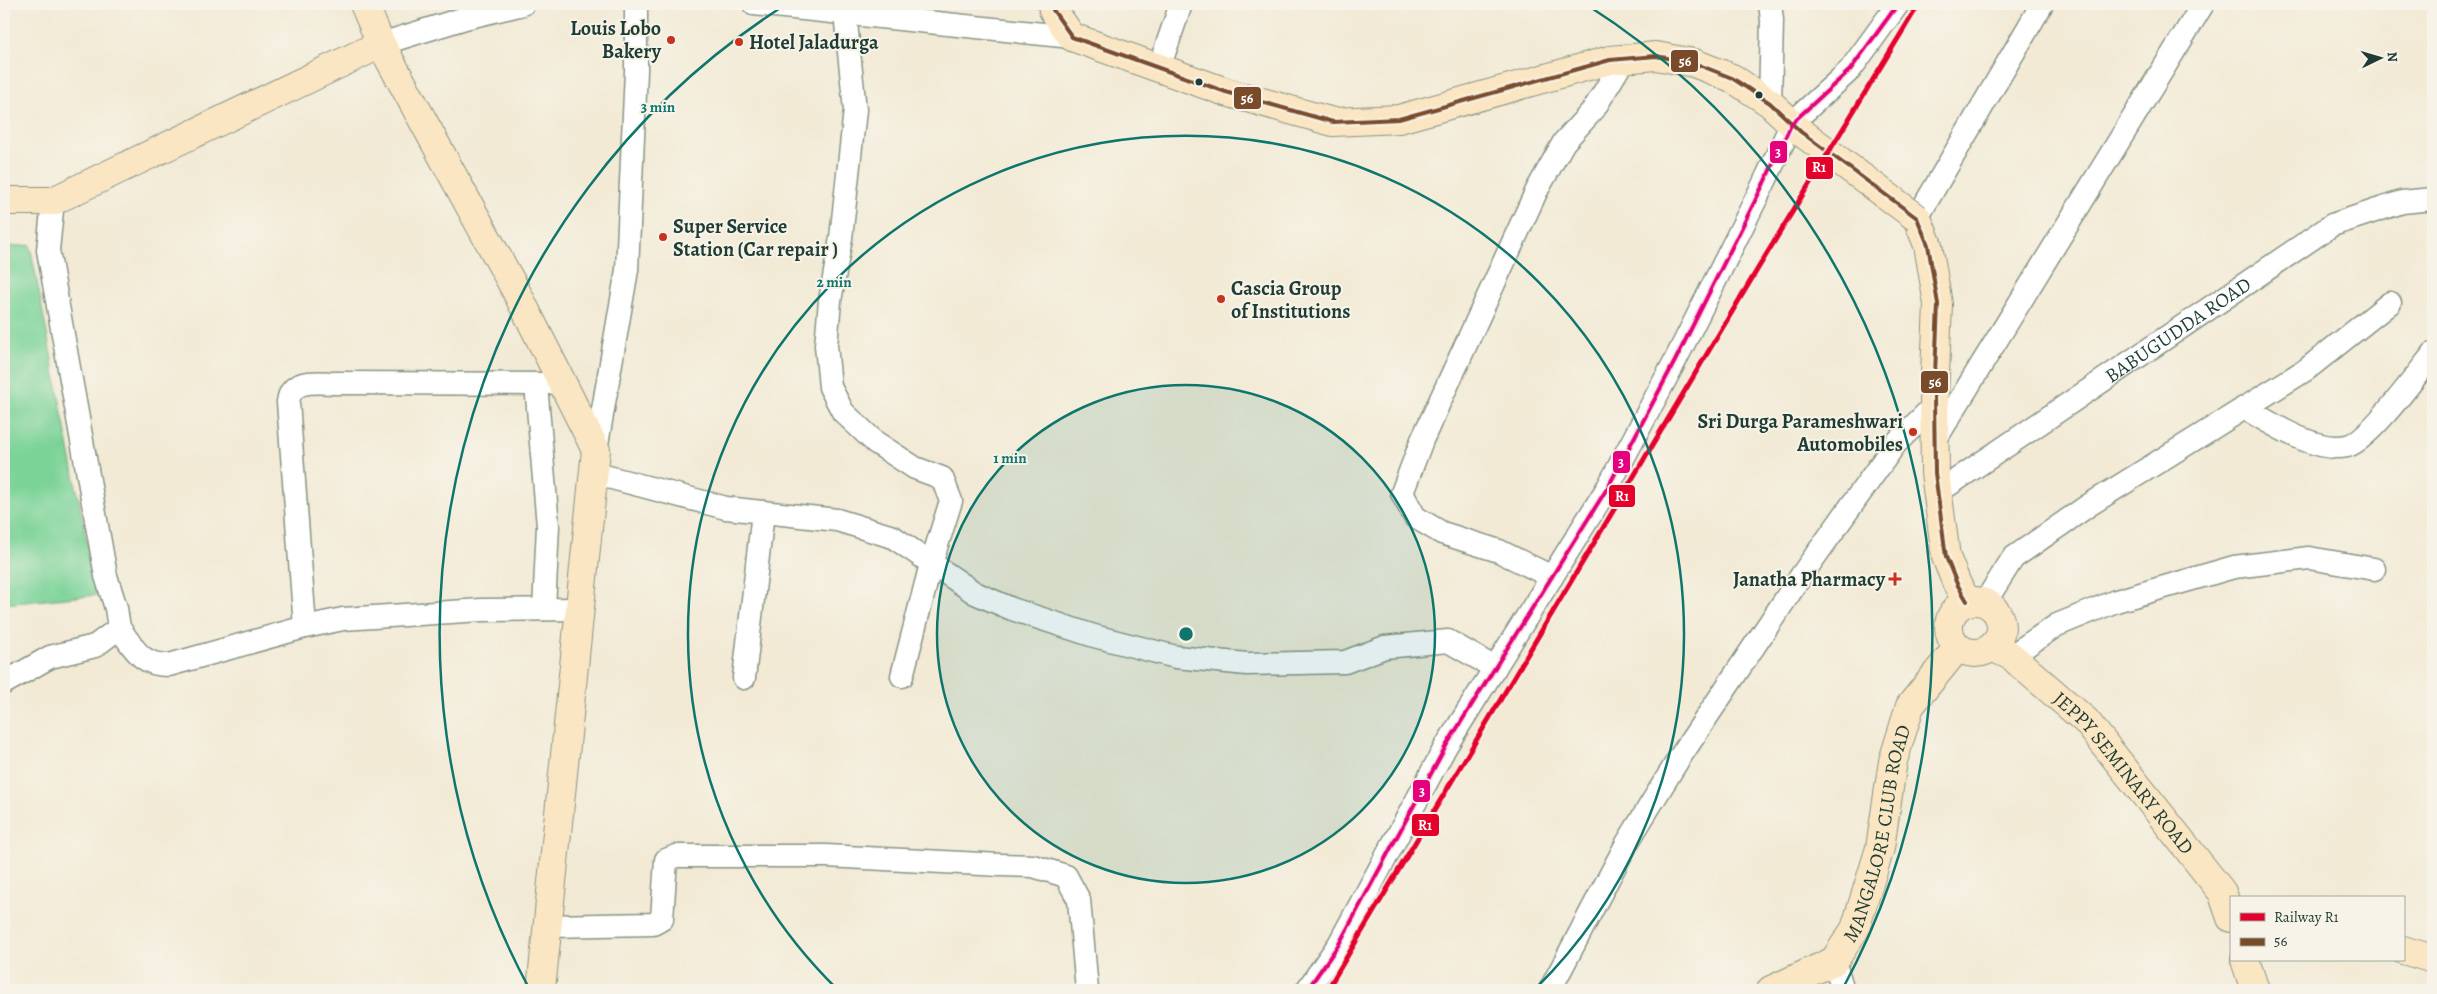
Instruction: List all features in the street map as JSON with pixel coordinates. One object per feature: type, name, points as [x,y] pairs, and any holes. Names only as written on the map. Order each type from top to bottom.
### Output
[{"type":"main road","points":[[364,4],[380,44],[515,290],[548,382],[594,461],[541,990]]},
{"type":"main road","points":[[1052,4],[1053,10],[1072,37],[1226,92],[1333,122],[1399,119],[1610,60],[1656,56],[1694,63],[1732,78],[1770,103],[1797,128],[1917,218],[1928,246],[1938,304],[1934,442],[1937,493],[1946,557],[1957,584],[1976,601],[1996,612],[2001,626],[1998,640],[2002,651],[1975,653],[1958,647],[1950,637],[1949,619],[1959,605],[1976,601]]},
{"type":"main road","points":[[4,201],[53,201],[380,44]]},
{"type":"main road","name":"MANGALORE CLUB ROAD","points":[[1770,990],[1834,961],[1855,929],[1880,848],[1893,761],[1910,706],[1958,647]]},
{"type":"main road","name":"JEPPY SEMINARY ROAD","points":[[2002,651],[2086,721],[2231,895]]},
{"type":"main road","points":[[2404,950],[2433,959]]},
{"type":"main road","points":[[2246,962],[2255,990]]},
{"type":"street","points":[[380,44],[465,18],[523,4]]},
{"type":"street","points":[[636,4],[636,71],[627,270],[594,461],[726,508],[837,520],[893,537],[975,593],[1012,609],[1094,636],[1176,657],[1247,664],[1345,662],[1385,647],[1448,641],[1495,668]]},
{"type":"street","points":[[754,4],[1072,37]]},
{"type":"street","points":[[1159,68],[1181,4]]},
{"type":"street","points":[[1770,4],[1772,20],[1770,103]]},
{"type":"street","points":[[1307,990],[1339,944],[1446,746],[1608,487],[1675,361],[1764,184],[1797,128],[1850,70],[1898,4]]},
{"type":"street","points":[[1917,218],[2042,4]]},
{"type":"street","points":[[1934,442],[2203,4]]},
{"type":"street","points":[[845,12],[855,110],[841,238],[830,301],[826,344],[830,387],[843,412],[875,442],[915,468],[942,478],[951,501],[931,564],[902,676]]},
{"type":"street","points":[[1552,576],[1499,551],[1442,533],[1415,517],[1402,493],[1422,440],[1538,190],[1564,142],[1594,109],[1624,59]]},
{"type":"street","name":"BABUGUDDA ROAD","points":[[1937,493],[2332,225],[2402,202],[2433,199]]},
{"type":"street","points":[[53,201],[48,250],[106,576],[116,608],[119,628],[146,661],[154,665],[169,665],[305,627],[343,619],[482,610],[579,609]]},
{"type":"street","points":[[1976,601],[2014,558],[2089,505],[2307,369],[2390,303]]},
{"type":"street","points":[[2244,408],[2292,435],[2319,445],[2348,446],[2366,434],[2433,354]]},
{"type":"street","points":[[305,627],[288,402],[289,392],[294,386],[305,383],[548,382],[548,526],[544,610]]},
{"type":"street","points":[[1550,990],[1627,843],[1678,760],[1801,576],[1896,443],[1934,406]]},
{"type":"street","points":[[744,678],[763,512]]},
{"type":"street","points":[[2002,651],[2108,604],[2234,567],[2309,558],[2374,569]]},
{"type":"street","points":[[4,683],[50,657],[96,646],[119,628]]},
{"type":"street","points":[[547,926],[653,924],[662,919],[666,860],[676,856],[826,856],[1033,866],[1066,876],[1080,900],[1087,990]]},
{"type":"street","points":[[1834,961],[1843,990]]},
{"type":"green space","points":[[30,245],[97,595],[4,604],[4,247]]},
{"type":"railway","points":[[1327,990],[1763,260],[1919,4]]},
{"type":"rail line","name":"R1","points":[[1327,990],[1763,260],[1919,4]]},
{"type":"transit line","name":"56","points":[[1052,4],[1053,10],[1072,37],[1226,92],[1333,122],[1399,119],[1610,60],[1656,56],[1694,63],[1732,78],[1770,103],[1801,132],[1917,218],[1928,245],[1938,304],[1934,397],[1935,473],[1946,557],[1957,584],[1967,601]]},
{"type":"transit line","name":"3","points":[[1307,990],[1339,944],[1446,746],[1608,487],[1675,361],[1792,123],[1850,70],[1898,4]]},
{"type":"place","name":"Louis Lobo Bakery","points":[[671,40]]},
{"type":"place","name":"Hotel Jaladurga","points":[[739,42]]},
{"type":"place","name":"Super Service Station (Car repair )","points":[[663,237]]},
{"type":"place","name":"Cascia Group of Institutions","points":[[1221,299]]},
{"type":"place","name":"Sri Durga Parameshwari Automobiles","points":[[1913,432]]},
{"type":"place","name":"Janatha Pharmacy","points":[[1895,579]]}]
